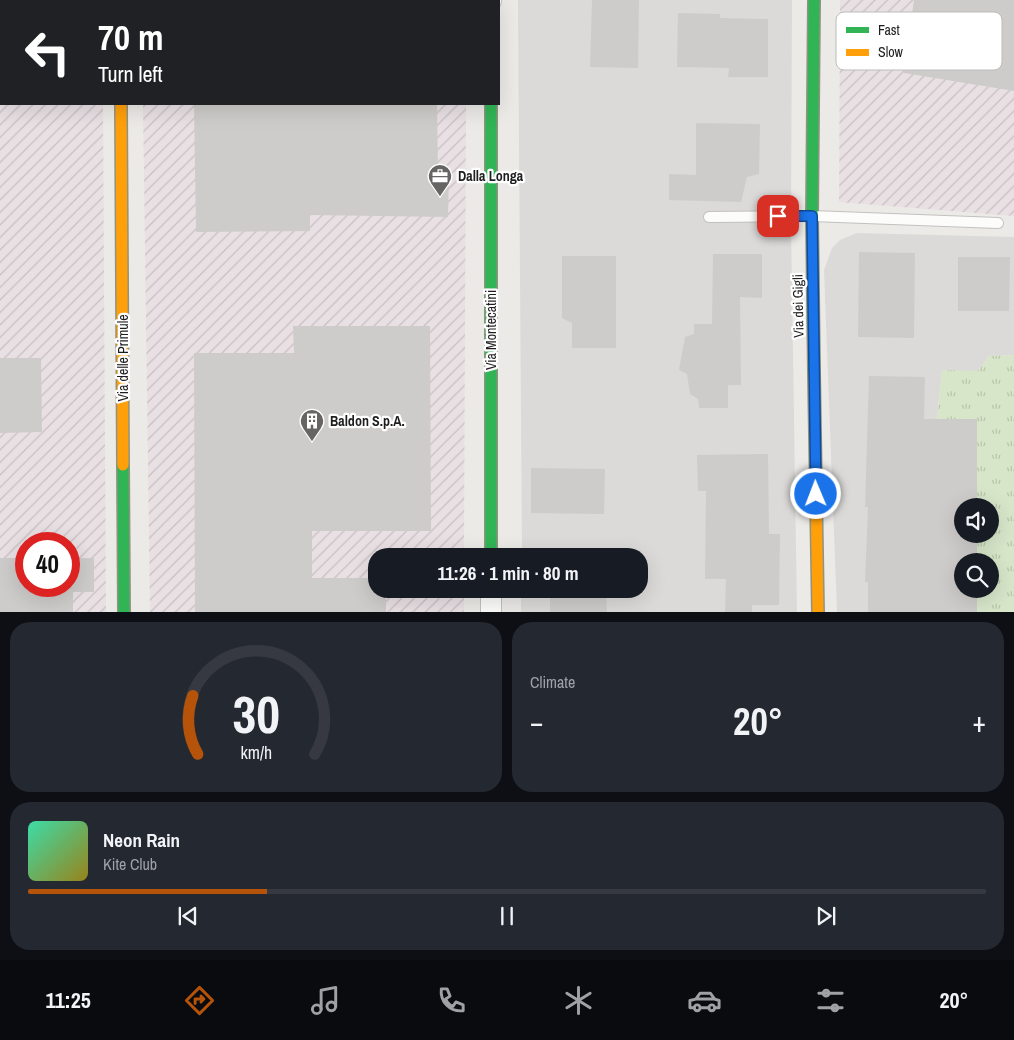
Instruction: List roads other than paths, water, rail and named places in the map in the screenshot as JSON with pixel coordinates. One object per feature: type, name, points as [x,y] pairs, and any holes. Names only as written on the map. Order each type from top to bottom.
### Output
[{"type":"street","name":"Via dei Gigli","points":[[814,0],[812,216],[818,612]]},
{"type":"street","name":"Via delle Primule","points":[[121,105],[124,612]]},
{"type":"street","name":"Via Montecatini","points":[[491,105],[491,548]]},
{"type":"street","points":[[491,598],[491,612]]},
{"type":"lane","points":[[709,217],[812,216],[998,223]]},
{"type":"place","name":"Dalla Longa","points":[[440,197]]},
{"type":"place","name":"Baldon S.p.A.","points":[[312,442]]}]
